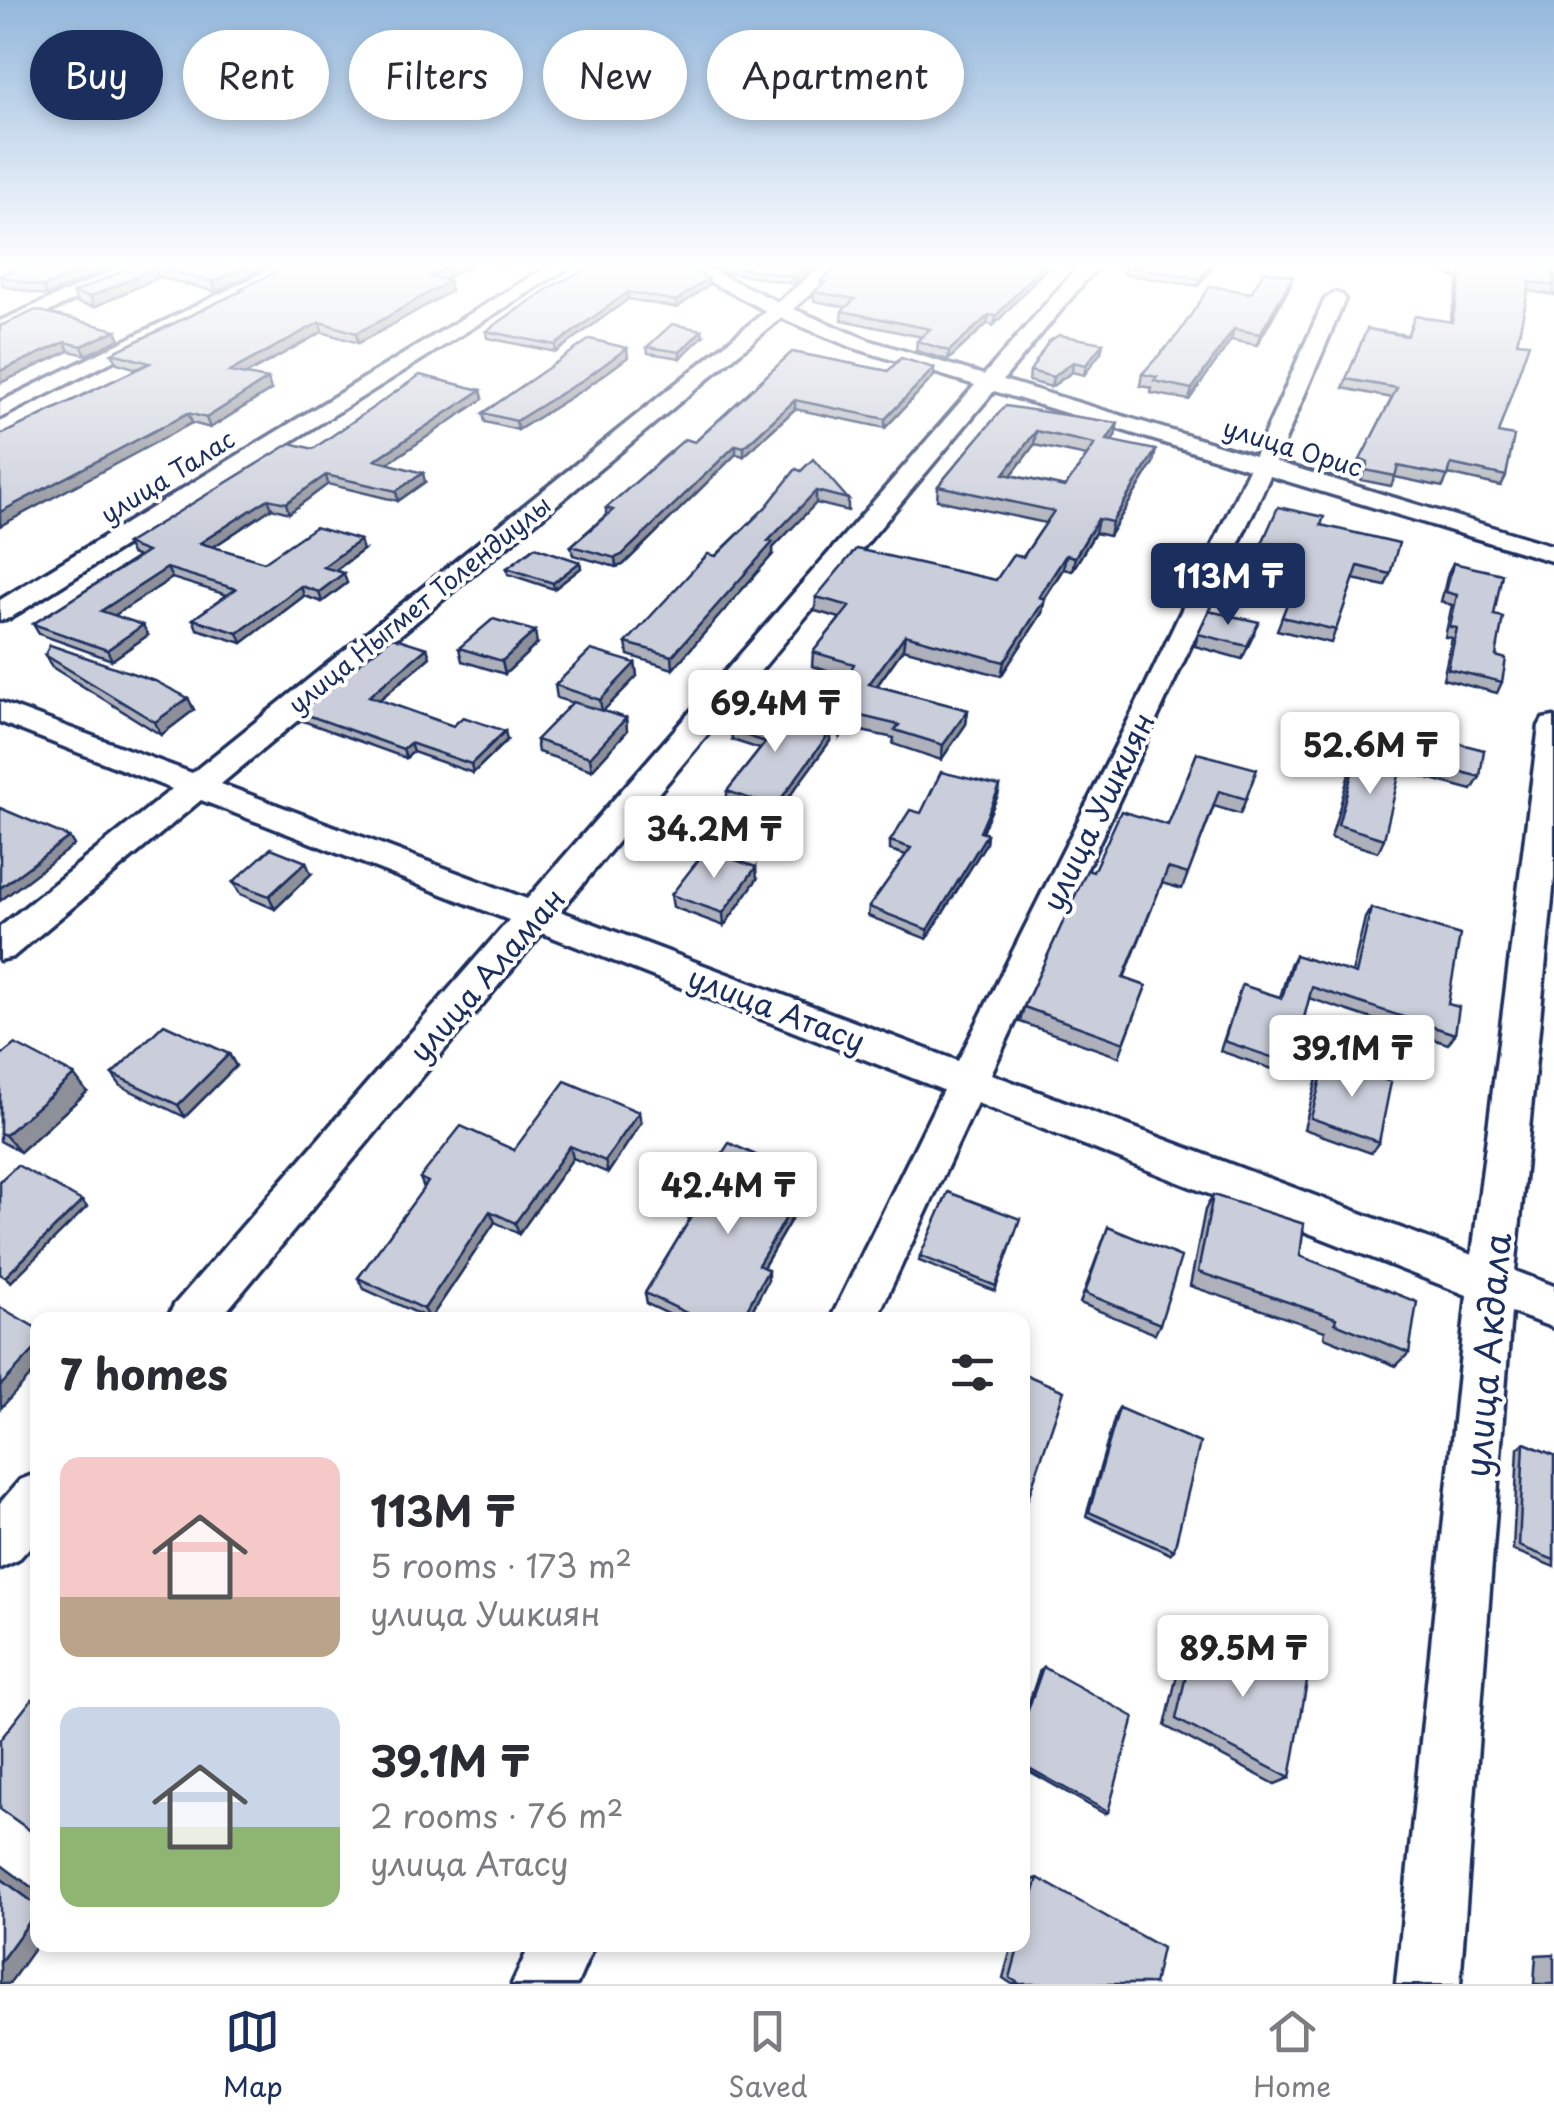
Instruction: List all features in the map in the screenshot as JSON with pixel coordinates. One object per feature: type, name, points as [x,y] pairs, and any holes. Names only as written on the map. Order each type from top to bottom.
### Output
[{"type":"street","points":[[0,411],[114,355]]},
{"type":"street","name":"улица Талас","points":[[0,612],[418,355]]},
{"type":"street","name":"улица Ныгмет Толендиулы","points":[[0,946],[724,355]]},
{"type":"street","name":"улица Орис","points":[[897,355],[1554,554]]},
{"type":"street","name":"улица Аламан","points":[[197,1312],[1013,355]]},
{"type":"street","name":"улица Ушкиян","points":[[858,1312],[965,1080],[1265,467],[1312,355]]},
{"type":"street","name":"улица Атасу","points":[[0,711],[1554,1307]]},
{"type":"street","name":"улица Акдала","points":[[1428,1984],[1492,1283],[1554,726]]},
{"type":"street","points":[[0,1542],[30,1507]]},
{"type":"street","points":[[544,1984],[559,1952]]},
{"type":"building","points":[[0,355],[37,355],[0,371]]},
{"type":"building","points":[[118,355],[261,355],[229,372],[268,379],[206,418],[188,413],[0,512],[0,433],[150,363]]},
{"type":"building","points":[[567,355],[618,355],[516,421],[483,413]]},
{"type":"building","points":[[789,355],[888,371],[901,358],[934,368],[885,419],[795,400],[744,447],[736,445],[622,555],[615,558],[571,546],[613,510],[606,508],[685,439],[695,442]]},
{"type":"building","points":[[1040,355],[1094,355],[1086,365],[1073,362],[1053,377],[1030,371]]},
{"type":"building","points":[[1160,355],[1216,355],[1192,389],[1154,381],[1157,377],[1142,374]]},
{"type":"building","points":[[1356,355],[1525,355],[1498,433],[1514,436],[1506,476],[1451,464],[1448,476],[1398,466],[1395,476],[1365,470],[1368,462],[1360,460],[1397,388],[1346,379]]},
{"type":"building","points":[[420,375],[481,390],[375,460],[423,473],[396,491],[326,475],[286,503],[268,499],[200,543],[264,562],[315,527],[360,540],[323,567],[344,573],[319,592],[301,586],[238,633],[193,619],[236,589],[167,568],[101,611],[143,625],[107,650],[33,624],[147,552],[126,544],[291,443],[313,449]]},
{"type":"building","points":[[1005,406],[1118,423],[1107,440],[1156,450],[1112,522],[1098,519],[1075,557],[1066,555],[1039,597],[1045,599],[1004,662],[905,635],[869,684],[968,710],[943,745],[895,730],[899,725],[848,713],[841,723],[826,714],[854,664],[813,652],[850,606],[816,597],[856,549],[996,580],[1013,555],[1023,557],[1054,511],[938,486]],"holes":[[[1036,431],[1095,444],[1065,487],[1004,474]]]},
{"type":"building","points":[[813,459],[848,499],[816,491],[768,541],[773,542],[672,656],[626,643],[708,554],[716,556],[766,507],[796,469],[801,471]]},
{"type":"building","points":[[1278,507],[1324,517],[1321,525],[1399,543],[1390,574],[1358,566],[1336,630],[1282,617],[1298,576],[1252,566]]},
{"type":"building","points":[[535,547],[580,562],[553,583],[507,568]]},
{"type":"building","points":[[1453,563],[1502,574],[1494,615],[1503,617],[1496,656],[1506,659],[1502,682],[1448,669],[1457,628],[1450,627],[1457,595],[1446,592]]},
{"type":"building","points":[[1209,611],[1259,622],[1247,646],[1198,634]]},
{"type":"building","points":[[493,619],[535,631],[502,661],[459,648]]},
{"type":"building","points":[[392,637],[427,648],[369,696],[453,726],[463,717],[505,731],[471,764],[410,743],[403,749],[299,712]]},
{"type":"building","points":[[50,645],[155,681],[188,698],[155,722],[45,655]]},
{"type":"building","points":[[591,650],[635,663],[600,700],[555,685]]},
{"type":"building","points":[[573,702],[626,718],[590,757],[536,740]]},
{"type":"building","points":[[751,708],[830,732],[775,807],[727,791],[766,742],[731,731]]},
{"type":"building","points":[[1430,736],[1484,750],[1480,777],[1424,762]]},
{"type":"building","points":[[1197,753],[1257,769],[1246,799],[1219,791],[1188,874],[1168,868],[1123,978],[1146,986],[1124,1043],[1024,1007],[1087,870],[1093,872],[1121,811],[1168,825]]},
{"type":"building","points":[[1357,755],[1401,767],[1384,839],[1338,825]]},
{"type":"building","points":[[941,772],[1000,786],[980,832],[987,834],[928,930],[869,907],[911,848],[890,841],[910,810],[921,813]]},
{"type":"building","points":[[0,808],[69,837],[0,888]]},
{"type":"building","points":[[271,848],[306,862],[269,896],[233,882]]},
{"type":"building","points":[[706,850],[756,867],[723,913],[671,895]]},
{"type":"building","points":[[1371,908],[1460,935],[1448,1004],[1459,1007],[1455,1034],[1312,987],[1292,1064],[1224,1041],[1242,985],[1282,998],[1295,955],[1356,974]]},
{"type":"building","points":[[164,1024],[229,1054],[178,1105],[112,1074]]},
{"type":"building","points":[[15,1044],[74,1075],[5,1135],[0,1133],[0,1056]]},
{"type":"building","points":[[1326,1059],[1391,1082],[1379,1142],[1311,1118]]},
{"type":"building","points":[[565,1081],[639,1112],[605,1161],[570,1146],[515,1223],[490,1211],[424,1309],[358,1278],[428,1182],[420,1178],[461,1126],[514,1150]]},
{"type":"building","points":[[729,1143],[809,1179],[758,1265],[768,1270],[745,1312],[684,1312],[645,1293],[695,1211],[687,1207]]},
{"type":"building","points":[[17,1165],[82,1201],[5,1277],[0,1274],[0,1181]]},
{"type":"building","points":[[948,1192],[1020,1219],[996,1286],[920,1256]]},
{"type":"building","points":[[1213,1195],[1304,1224],[1300,1256],[1417,1302],[1409,1353],[1335,1323],[1336,1318],[1198,1272]]},
{"type":"building","points":[[1108,1227],[1181,1257],[1160,1324],[1085,1293]]},
{"type":"building","points":[[0,1307],[30,1324],[30,1354],[0,1386]]},
{"type":"building","points":[[1030,1376],[1064,1391],[1030,1492]]},
{"type":"building","points":[[1119,1408],[1200,1443],[1174,1550],[1089,1512]]},
{"type":"building","points":[[1524,1443],[1554,1455],[1554,1560],[1519,1546]]},
{"type":"building","points":[[1198,1623],[1308,1676],[1290,1778],[1176,1719]]},
{"type":"building","points":[[1043,1667],[1134,1717],[1108,1812],[1030,1768],[1030,1704]]},
{"type":"building","points":[[30,1702],[30,1830],[0,1809],[0,1740]]},
{"type":"building","points":[[0,1878],[30,1900],[30,1921],[0,1962]]},
{"type":"building","points":[[1038,1878],[1162,1948],[1154,1984],[1020,1984],[1010,1978],[1017,1952],[1030,1952],[1030,1906]]}]
